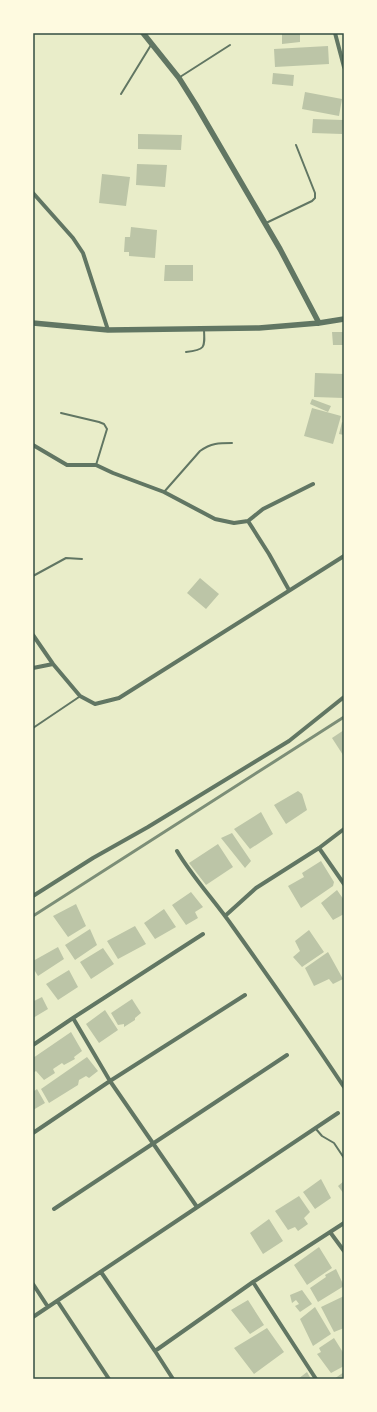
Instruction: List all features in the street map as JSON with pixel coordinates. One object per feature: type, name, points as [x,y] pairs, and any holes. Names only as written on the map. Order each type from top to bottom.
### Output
[{"type":"street","points":[[143,33],[179,78],[196,105],[265,224],[319,323]]},
{"type":"street","points":[[335,33],[344,65]]},
{"type":"street","points":[[33,193],[73,238],[83,253],[108,330]]},
{"type":"street","points":[[33,323],[108,330],[259,328],[319,323],[344,319]]},
{"type":"street","points":[[33,445],[67,465],[96,465],[164,492],[215,519],[234,523],[248,521],[263,510],[313,484]]},
{"type":"street","points":[[248,521],[289,590]]},
{"type":"street","points":[[33,635],[53,664],[80,696],[95,704],[119,698],[344,556]]},
{"type":"street","points":[[33,668],[53,664]]},
{"type":"street","points":[[33,896],[93,858],[148,827],[289,741],[344,697]]},
{"type":"street","points":[[225,916],[256,888],[319,848],[344,829]]},
{"type":"street","points":[[319,848],[344,884]]},
{"type":"street","points":[[177,851],[195,878],[225,916],[273,982],[344,1087]]},
{"type":"street","points":[[33,1045],[203,934]]},
{"type":"street","points":[[33,1133],[110,1081],[245,995]]},
{"type":"street","points":[[73,1018],[110,1081],[197,1207]]},
{"type":"street","points":[[54,1209],[152,1143],[288,1055]]},
{"type":"street","points":[[33,1317],[58,1302],[338,1113]]},
{"type":"street","points":[[155,1351],[253,1282],[344,1224]]},
{"type":"street","points":[[330,1232],[344,1251]]},
{"type":"street","points":[[101,1272],[173,1379]]},
{"type":"street","points":[[253,1282],[316,1379]]},
{"type":"street","points":[[33,1284],[48,1307]]},
{"type":"street","points":[[58,1302],[109,1379]]},
{"type":"lane","points":[[121,94],[152,44]]},
{"type":"lane","points":[[179,78],[230,45]]},
{"type":"lane","points":[[265,224],[312,201],[315,198],[315,193],[296,145]]},
{"type":"lane","points":[[186,352],[203,348],[205,344],[204,328]]},
{"type":"lane","points":[[62,413],[104,424],[107,429],[96,465]]},
{"type":"lane","points":[[164,492],[200,451],[213,443],[232,443]]},
{"type":"lane","points":[[33,576],[66,558],[82,559]]},
{"type":"lane","points":[[33,728],[80,696]]},
{"type":"lane","points":[[316,1128],[322,1136],[334,1143],[344,1158]]},
{"type":"building","points":[[282,33],[300,33],[300,42],[282,44]]},
{"type":"building","points":[[328,46],[329,64],[275,67],[274,49]]},
{"type":"building","points":[[273,73],[294,75],[293,86],[272,84]]},
{"type":"building","points":[[305,92],[342,99],[339,116],[302,109]]},
{"type":"building","points":[[313,119],[343,120],[342,134],[312,133]]},
{"type":"building","points":[[138,134],[182,135],[181,150],[138,149]]},
{"type":"building","points":[[137,164],[167,165],[165,187],[136,185]]},
{"type":"building","points":[[102,174],[130,177],[126,206],[99,203]]},
{"type":"building","points":[[131,227],[157,230],[155,258],[129,256],[129,252],[124,252],[125,237],[130,237]]},
{"type":"building","points":[[165,265],[193,265],[193,281],[164,281]]},
{"type":"building","points":[[332,332],[344,332],[344,345],[333,345]]},
{"type":"building","points":[[315,373],[344,374],[344,398],[314,397]]},
{"type":"building","points":[[312,399],[331,406],[328,412],[310,404]]},
{"type":"building","points":[[312,408],[341,416],[333,444],[304,436]]},
{"type":"building","points":[[342,422],[344,423],[344,435],[339,434]]},
{"type":"building","points":[[200,578],[219,594],[206,609],[187,593]]},
{"type":"building","points":[[344,730],[344,754],[343,755],[332,738]]},
{"type":"building","points":[[298,791],[302,794],[307,810],[286,824],[274,805]]},
{"type":"building","points":[[261,812],[273,834],[250,849],[234,829]]},
{"type":"building","points":[[232,833],[251,861],[245,868],[221,838]]},
{"type":"building","points":[[218,844],[233,867],[206,885],[189,863]]},
{"type":"building","points":[[321,861],[334,882],[333,886],[301,908],[288,886],[304,877],[302,873]]},
{"type":"building","points":[[337,890],[344,900],[344,914],[333,920],[321,903]]},
{"type":"building","points":[[191,892],[203,907],[195,912],[198,918],[186,925],[172,905]]},
{"type":"building","points":[[76,904],[86,926],[68,937],[53,916]]},
{"type":"building","points":[[164,909],[176,927],[155,939],[144,923]]},
{"type":"building","points":[[135,926],[146,944],[118,959],[107,941]]},
{"type":"building","points":[[90,929],[97,945],[75,960],[65,945]]},
{"type":"building","points":[[309,930],[324,952],[302,967],[293,957],[300,951],[295,941]]},
{"type":"building","points":[[58,947],[64,959],[38,976],[33,968],[33,961]]},
{"type":"building","points":[[103,948],[114,964],[91,979],[80,962]]},
{"type":"building","points":[[328,952],[343,979],[333,984],[329,979],[314,986],[305,968]]},
{"type":"building","points":[[69,970],[78,987],[58,1000],[46,984]]},
{"type":"building","points":[[42,997],[48,1009],[33,1018],[33,998],[34,1001]]},
{"type":"building","points":[[132,999],[141,1013],[135,1018],[135,1020],[124,1027],[124,1024],[118,1025],[111,1013]]},
{"type":"building","points":[[105,1010],[118,1030],[99,1043],[86,1024]]},
{"type":"building","points":[[71,1032],[82,1051],[74,1057],[75,1059],[64,1065],[62,1063],[53,1069],[55,1073],[44,1080],[36,1071],[33,1073],[33,1058]]},
{"type":"building","points":[[87,1057],[98,1071],[89,1078],[86,1076],[79,1080],[78,1085],[49,1103],[41,1089]]},
{"type":"building","points":[[37,1089],[45,1103],[33,1110],[33,1092]]},
{"type":"building","points":[[321,1179],[331,1198],[315,1209],[303,1192]]},
{"type":"building","points":[[344,1181],[344,1194],[338,1186]]},
{"type":"building","points":[[299,1196],[310,1212],[304,1218],[308,1224],[298,1231],[295,1227],[288,1230],[275,1211]]},
{"type":"building","points":[[269,1219],[283,1241],[263,1254],[250,1233]]},
{"type":"building","points":[[319,1247],[332,1268],[307,1285],[294,1265]]},
{"type":"building","points":[[336,1269],[344,1286],[318,1302],[310,1288],[326,1277],[325,1275]]},
{"type":"building","points":[[302,1290],[312,1304],[300,1312],[295,1306],[299,1304],[296,1300],[292,1303],[290,1295]]},
{"type":"building","points":[[344,1296],[344,1328],[334,1332],[321,1307]]},
{"type":"building","points":[[248,1300],[264,1325],[250,1334],[231,1310]]},
{"type":"building","points":[[315,1307],[331,1334],[313,1346],[300,1319]]},
{"type":"building","points":[[267,1328],[284,1352],[254,1374],[234,1348]]},
{"type":"building","points":[[334,1338],[344,1354],[344,1366],[331,1373],[317,1354],[321,1352],[319,1348]]},
{"type":"building","points":[[307,1372],[311,1379],[298,1379]]},
{"type":"building","points":[[344,1372],[344,1379],[334,1379]]},
{"type":"railway","points":[[33,916],[344,717]]}]
